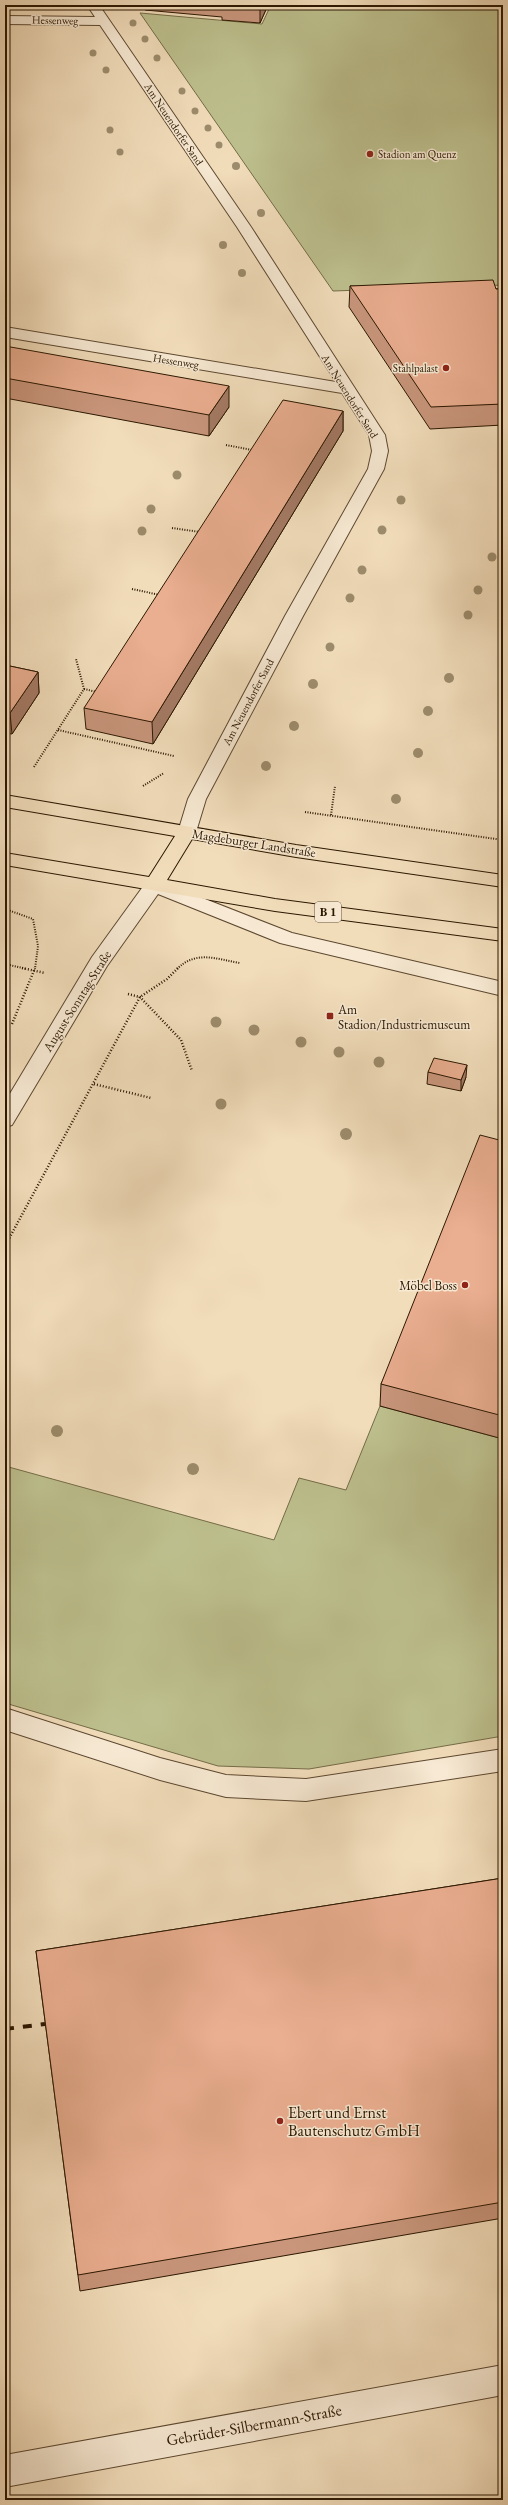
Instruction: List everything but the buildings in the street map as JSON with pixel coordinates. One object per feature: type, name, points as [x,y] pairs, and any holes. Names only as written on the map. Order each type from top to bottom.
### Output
[{"type":"main road","name":"Magdeburger Landstraße","points":[[5,801],[296,851],[503,881]]},
{"type":"main road","points":[[154,885],[187,832]]},
{"type":"main road","name":"B 1","points":[[5,859],[275,905],[503,935]]},
{"type":"street","name":"Am Neuendorfer Sand","points":[[93,5],[244,227],[377,435],[380,451],[376,469],[294,616],[197,799],[187,832]]},
{"type":"street","name":"Hessenweg","points":[[5,20],[104,21]]},
{"type":"street","name":"Hessenweg","points":[[5,332],[347,389]]},
{"type":"street","points":[[154,885],[287,938],[503,990]]},
{"type":"street","name":"August-Sonntag-Straße","points":[[5,1120],[99,962],[154,885]]},
{"type":"street","points":[[5,1719],[160,1769],[226,1786],[306,1790],[503,1760]]},
{"type":"street","name":"Gebrüder-Silbermann-Straße","points":[[5,2471],[503,2380]]},
{"type":"path","points":[[226,445],[255,450]]},
{"type":"path","points":[[172,528],[203,533]]},
{"type":"path","points":[[132,589],[162,595]]},
{"type":"path","points":[[33,770],[84,689],[76,659]]},
{"type":"path","points":[[84,689],[102,693]]},
{"type":"path","points":[[58,730],[175,757],[171,762]]},
{"type":"path","points":[[141,788],[164,774],[168,768]]},
{"type":"path","points":[[331,815],[335,786]]},
{"type":"path","points":[[5,909],[33,919],[39,933],[40,948],[35,971],[11,1027]]},
{"type":"path","points":[[5,1246],[140,997],[167,979],[184,962],[198,956],[246,965]]},
{"type":"path","points":[[140,997],[181,1040],[192,1071]]},
{"type":"path","points":[[94,1084],[151,1098]]},
{"type":"green space","name":"Stadion am Quenz","points":[[331,5],[503,5],[503,285],[333,291],[140,13],[262,24],[270,7]]},
{"type":"green space","points":[[380,1406],[503,1439],[503,1736],[309,1769],[218,1766],[5,1703],[5,1466],[274,1540],[299,1478],[346,1490]]},
{"type":"railway","points":[[5,2029],[45,2024]]},
{"type":"place","name":"Stadion am Quenz","points":[[370,154]]},
{"type":"place","name":"Stahlpalast","points":[[446,368]]},
{"type":"place","name":"Am Stadion/Industriemuseum","points":[[330,1016]]},
{"type":"place","name":"Möbel Boss","points":[[465,1285]]},
{"type":"place","name":"Ebert und Ernst Bautenschutz GmbH","points":[[280,2121]]}]
